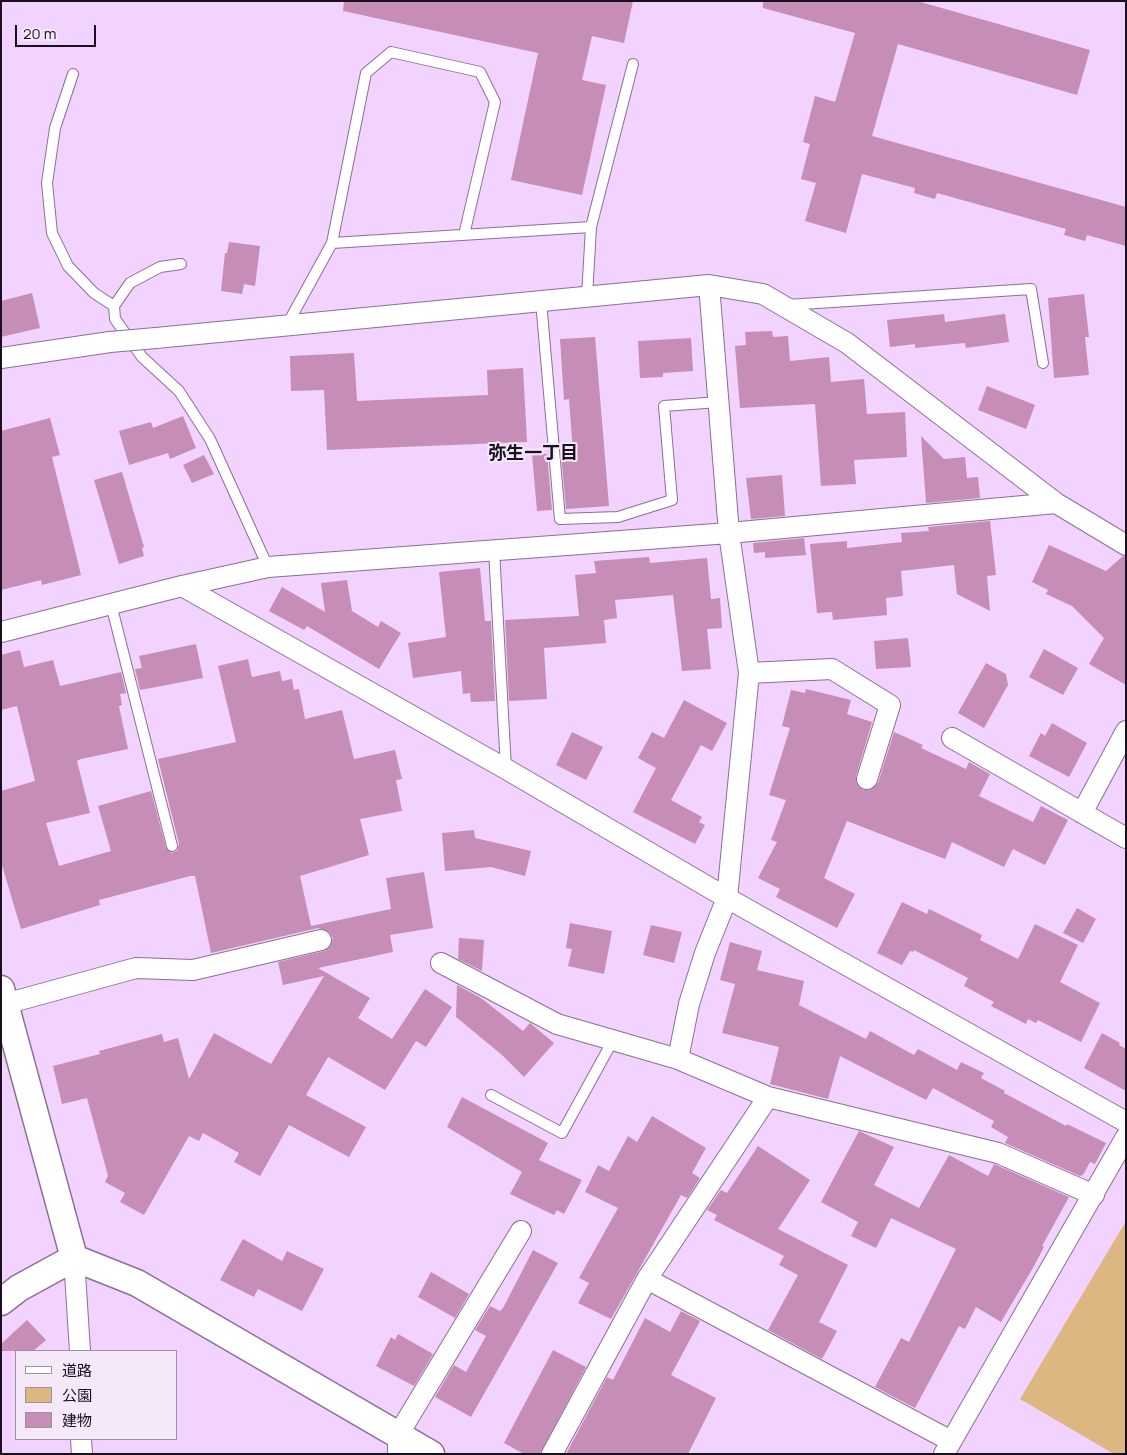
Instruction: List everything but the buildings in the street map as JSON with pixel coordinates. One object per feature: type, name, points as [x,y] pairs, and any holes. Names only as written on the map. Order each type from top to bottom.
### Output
[{"type":"street","points":[[678,1059],[694,987],[705,953],[727,898],[749,673],[729,533],[709,285]]},
{"type":"street","points":[[1,358],[110,342],[709,285],[763,294],[785,305],[847,343],[1056,502],[1126,545]]},
{"type":"street","points":[[1,632],[182,586],[268,567],[729,533],[1056,502]]},
{"type":"street","points":[[182,586],[506,769],[727,898],[1126,1122]]},
{"type":"street","points":[[749,673],[832,669],[890,705],[867,778]]},
{"type":"street","points":[[1082,813],[1126,731]]},
{"type":"street","points":[[952,738],[1126,838]]},
{"type":"street","points":[[80,1350],[74,1258],[3,996],[136,968],[193,970],[321,940]]},
{"type":"street","points":[[441,963],[557,1024],[612,1042],[678,1059],[768,1097],[998,1153],[1094,1195]]},
{"type":"street","points":[[552,1454],[647,1279],[768,1097]]},
{"type":"street","points":[[647,1279],[948,1447],[1126,1137]]},
{"type":"street","points":[[398,1445],[521,1232]]},
{"type":"street","points":[[1,1302],[19,1288],[74,1258]]},
{"type":"street","points":[[74,1258],[137,1283],[398,1445],[431,1454]]},
{"type":"street","points":[[82,1440],[82,1454]]},
{"type":"lane","points":[[287,325],[332,243],[366,73],[391,52],[480,72],[495,102],[464,235]]},
{"type":"lane","points":[[587,297],[591,227],[633,64]]},
{"type":"lane","points":[[73,74],[55,128],[47,184],[52,232],[68,266],[94,293],[114,306]]},
{"type":"lane","points":[[332,243],[591,227]]},
{"type":"lane","points":[[181,264],[160,267],[130,283],[114,306],[115,319],[142,357],[179,391],[210,439],[268,567]]},
{"type":"lane","points":[[785,305],[1031,289],[1043,363]]},
{"type":"lane","points":[[541,301],[560,519],[618,517],[672,500],[664,406],[719,402]]},
{"type":"lane","points":[[494,550],[506,769]]},
{"type":"lane","points":[[111,604],[172,846]]},
{"type":"lane","points":[[492,1094],[562,1134],[612,1042]]},
{"type":"green space","points":[[1126,1221],[1126,1454],[1114,1454],[1020,1399]]},
{"type":"district","name":"弥生一丁目","points":[[533,454]]}]
